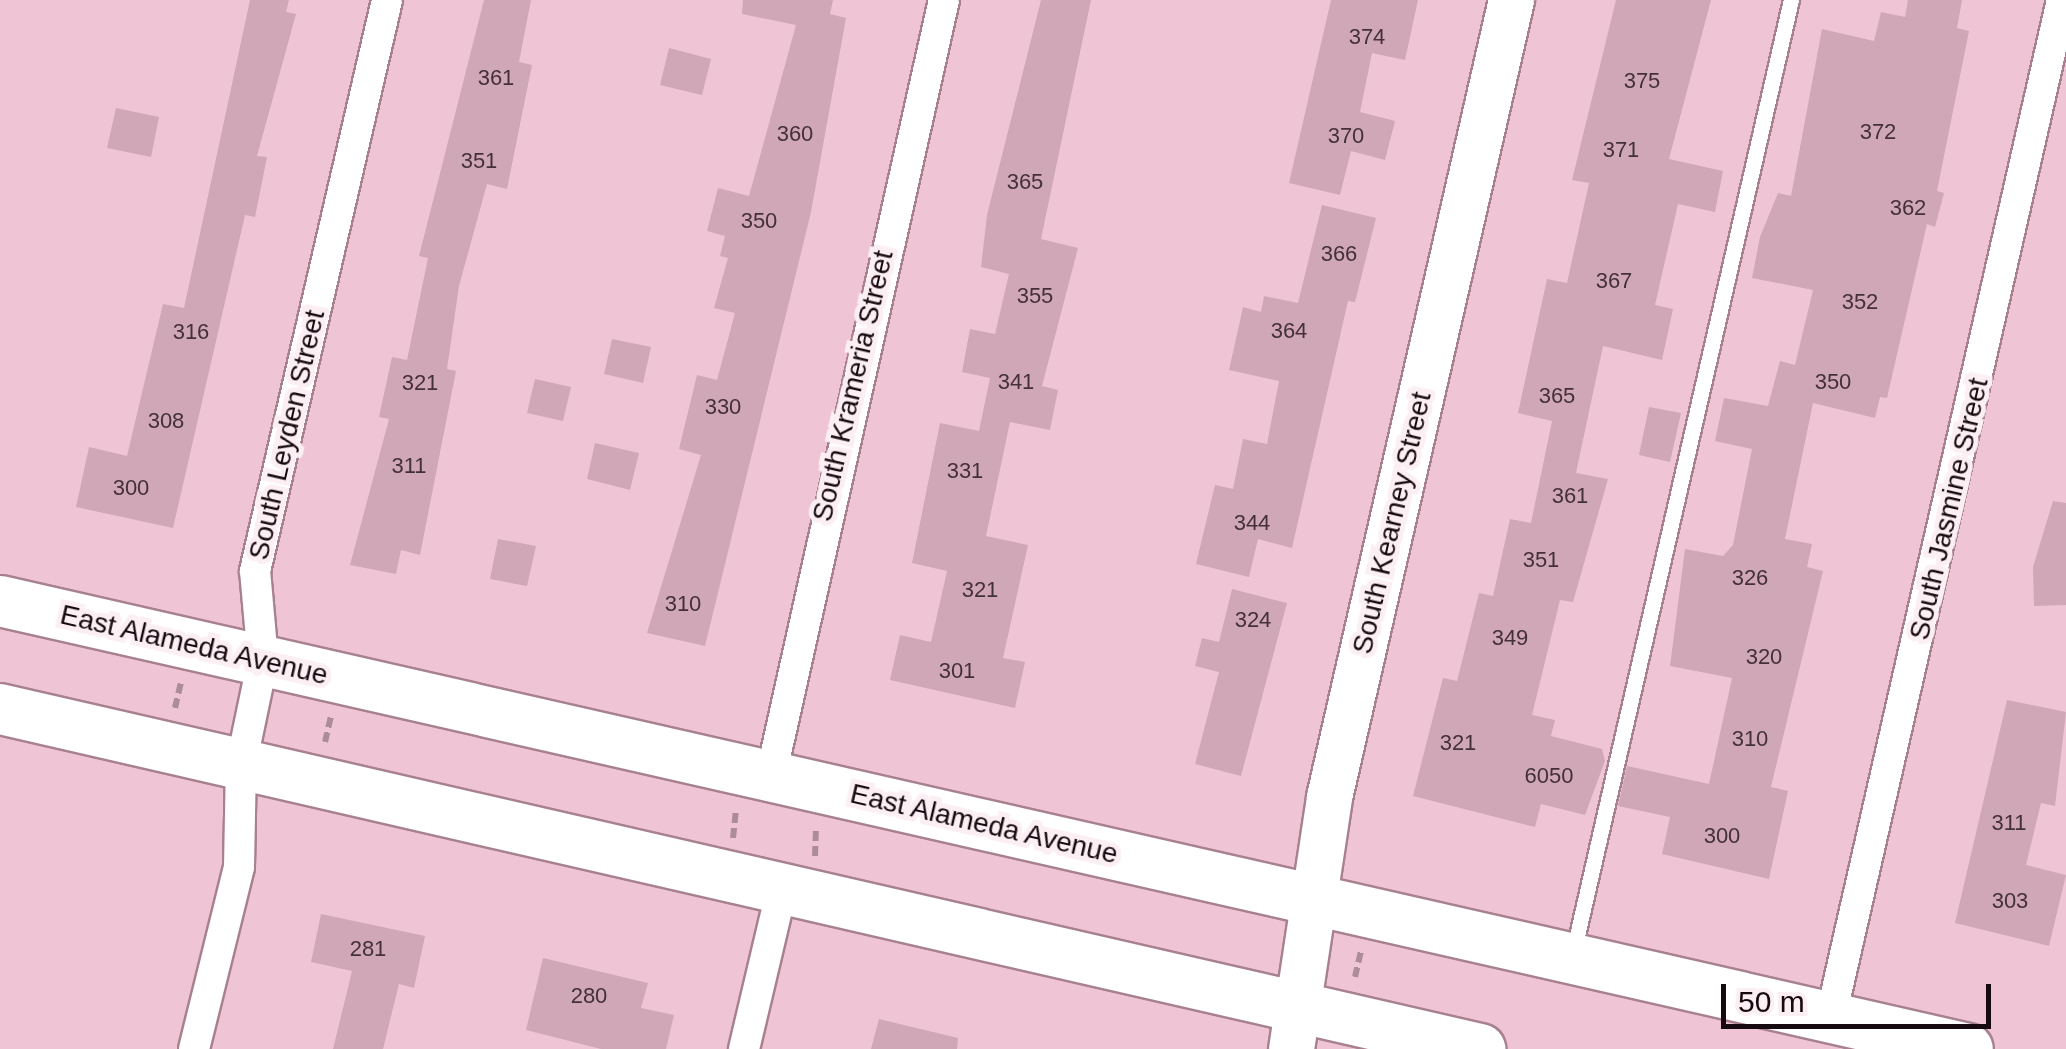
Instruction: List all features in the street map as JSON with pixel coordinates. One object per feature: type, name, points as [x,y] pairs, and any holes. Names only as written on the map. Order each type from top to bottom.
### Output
[{"type":"main road","name":"East Alameda Avenue","points":[[0,601],[263,660],[754,786],[1313,900],[1968,1049]]},
{"type":"main road","points":[[0,710],[240,765],[798,880],[1293,1028],[1480,1049]]},
{"type":"street","name":"South Leyden Street","points":[[194,1049],[239,867],[240,765],[263,660],[255,571],[388,0]]},
{"type":"street","name":"South Krameria Street","points":[[754,786],[944,0]]},
{"type":"street","name":"South Kearney Street","points":[[1293,1028],[1313,900],[1511,0]]},
{"type":"street","name":"South Jasmine Street","points":[[1831,1016],[2062,0]]},
{"type":"street","points":[[744,1049],[798,880]]},
{"type":"lane","points":[[1572,957],[1792,0]]},
{"type":"path","points":[[172,724],[183,674]]},
{"type":"path","points":[[322,758],[332,710]]},
{"type":"path","points":[[731,854],[754,786]]},
{"type":"path","points":[[798,880],[818,814]]},
{"type":"building","points":[[250,0],[289,0],[286,12],[296,14],[257,156],[267,157],[255,217],[245,215],[173,528],[76,507],[89,447],[127,456],[163,304],[184,308]]},
{"type":"building","points":[[484,0],[531,0],[519,62],[532,65],[507,189],[487,184],[459,286],[447,369],[456,371],[420,555],[401,550],[396,574],[350,565],[389,419],[379,417],[392,357],[407,360],[428,258],[419,256]]},
{"type":"building","points":[[743,0],[833,0],[830,14],[846,18],[811,212],[705,646],[647,633],[701,455],[679,449],[697,375],[717,380],[735,313],[714,308],[728,258],[720,256],[725,236],[707,231],[718,188],[749,196],[796,25],[742,14]]},
{"type":"building","points":[[1041,0],[1091,0],[1041,239],[1078,248],[1042,386],[1058,390],[1050,430],[1010,422],[986,536],[1028,545],[1003,658],[1025,662],[1015,708],[890,680],[900,635],[931,642],[947,571],[912,563],[940,423],[979,431],[990,378],[962,372],[970,329],[995,334],[1009,274],[981,267],[987,215]]},
{"type":"building","points":[[1331,0],[1418,0],[1405,60],[1372,53],[1360,112],[1395,121],[1385,160],[1351,151],[1340,195],[1289,183]]},
{"type":"building","points":[[1616,0],[1711,0],[1669,159],[1723,171],[1715,212],[1678,204],[1655,305],[1673,309],[1662,360],[1603,346],[1576,473],[1608,479],[1573,602],[1560,600],[1532,715],[1555,720],[1551,736],[1602,749],[1605,761],[1585,815],[1541,804],[1535,827],[1413,796],[1443,678],[1457,681],[1479,593],[1493,596],[1510,519],[1531,523],[1552,421],[1518,413],[1547,279],[1567,283],[1589,183],[1572,180]]},
{"type":"building","points":[[1908,0],[1962,0],[1957,28],[1969,31],[1937,191],[1944,193],[1935,227],[1927,224],[1887,398],[1880,397],[1875,418],[1813,403],[1785,539],[1812,544],[1807,567],[1823,571],[1771,787],[1788,791],[1769,879],[1662,854],[1670,817],[1618,806],[1627,766],[1709,784],[1732,678],[1670,666],[1685,549],[1723,556],[1733,545],[1752,449],[1715,441],[1724,398],[1768,406],[1780,361],[1795,365],[1813,290],[1752,278],[1760,237],[1778,193],[1791,196],[1822,29],[1874,41],[1881,12],[1905,17]]},
{"type":"building","points":[[669,48],[711,59],[702,95],[660,85]]},
{"type":"building","points":[[116,108],[159,117],[151,157],[107,148]]},
{"type":"building","points":[[1322,205],[1376,218],[1355,302],[1348,301],[1292,548],[1258,539],[1249,577],[1196,564],[1215,485],[1233,489],[1243,439],[1267,444],[1279,381],[1229,370],[1243,307],[1261,312],[1264,296],[1298,303]]},
{"type":"building","points":[[612,339],[651,347],[643,383],[604,374]]},
{"type":"building","points":[[535,379],[571,387],[563,421],[527,413]]},
{"type":"building","points":[[1649,407],[1681,413],[1670,462],[1639,455]]},
{"type":"building","points":[[595,443],[639,453],[630,490],[587,479]]},
{"type":"building","points":[[2053,501],[2066,503],[2066,605],[2034,606],[2033,567]]},
{"type":"building","points":[[498,539],[536,546],[527,586],[490,579]]},
{"type":"building","points":[[1232,589],[1287,603],[1241,776],[1195,764],[1219,672],[1195,666],[1202,638],[1219,642]]},
{"type":"building","points":[[2007,700],[2066,712],[2055,806],[2041,803],[2026,865],[2066,875],[2049,946],[1955,923]]},
{"type":"building","points":[[321,914],[425,936],[414,988],[399,984],[383,1049],[333,1049],[352,971],[311,962]]},
{"type":"building","points":[[543,958],[648,983],[641,1008],[674,1015],[666,1049],[601,1049],[526,1030]]},
{"type":"building","points":[[879,1019],[958,1038],[957,1049],[871,1049]]}]
